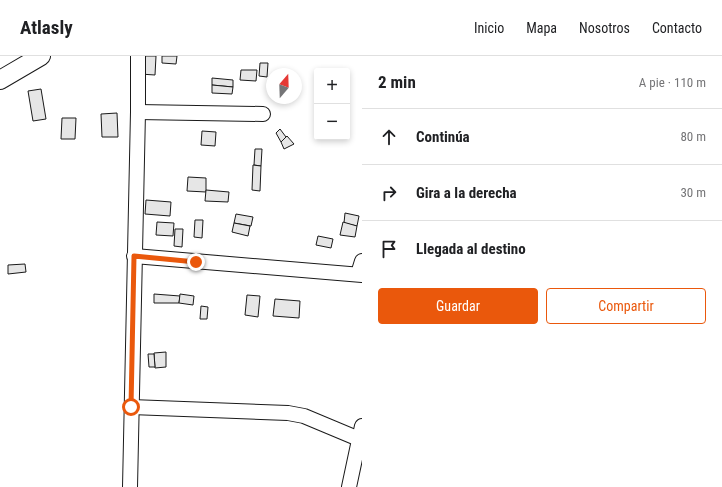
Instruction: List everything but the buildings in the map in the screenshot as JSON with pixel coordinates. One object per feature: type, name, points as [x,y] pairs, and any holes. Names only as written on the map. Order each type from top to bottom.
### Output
[{"type":"main road","points":[[0,80],[41,56]]},
{"type":"street","points":[[130,487],[138,56]]},
{"type":"street","points":[[138,112],[263,114]]},
{"type":"street","points":[[134,256],[361,270]]},
{"type":"street","points":[[131,407],[288,413],[360,432],[349,487]]},
{"type":"route","points":[[131,407],[134,256],[196,262]]}]
